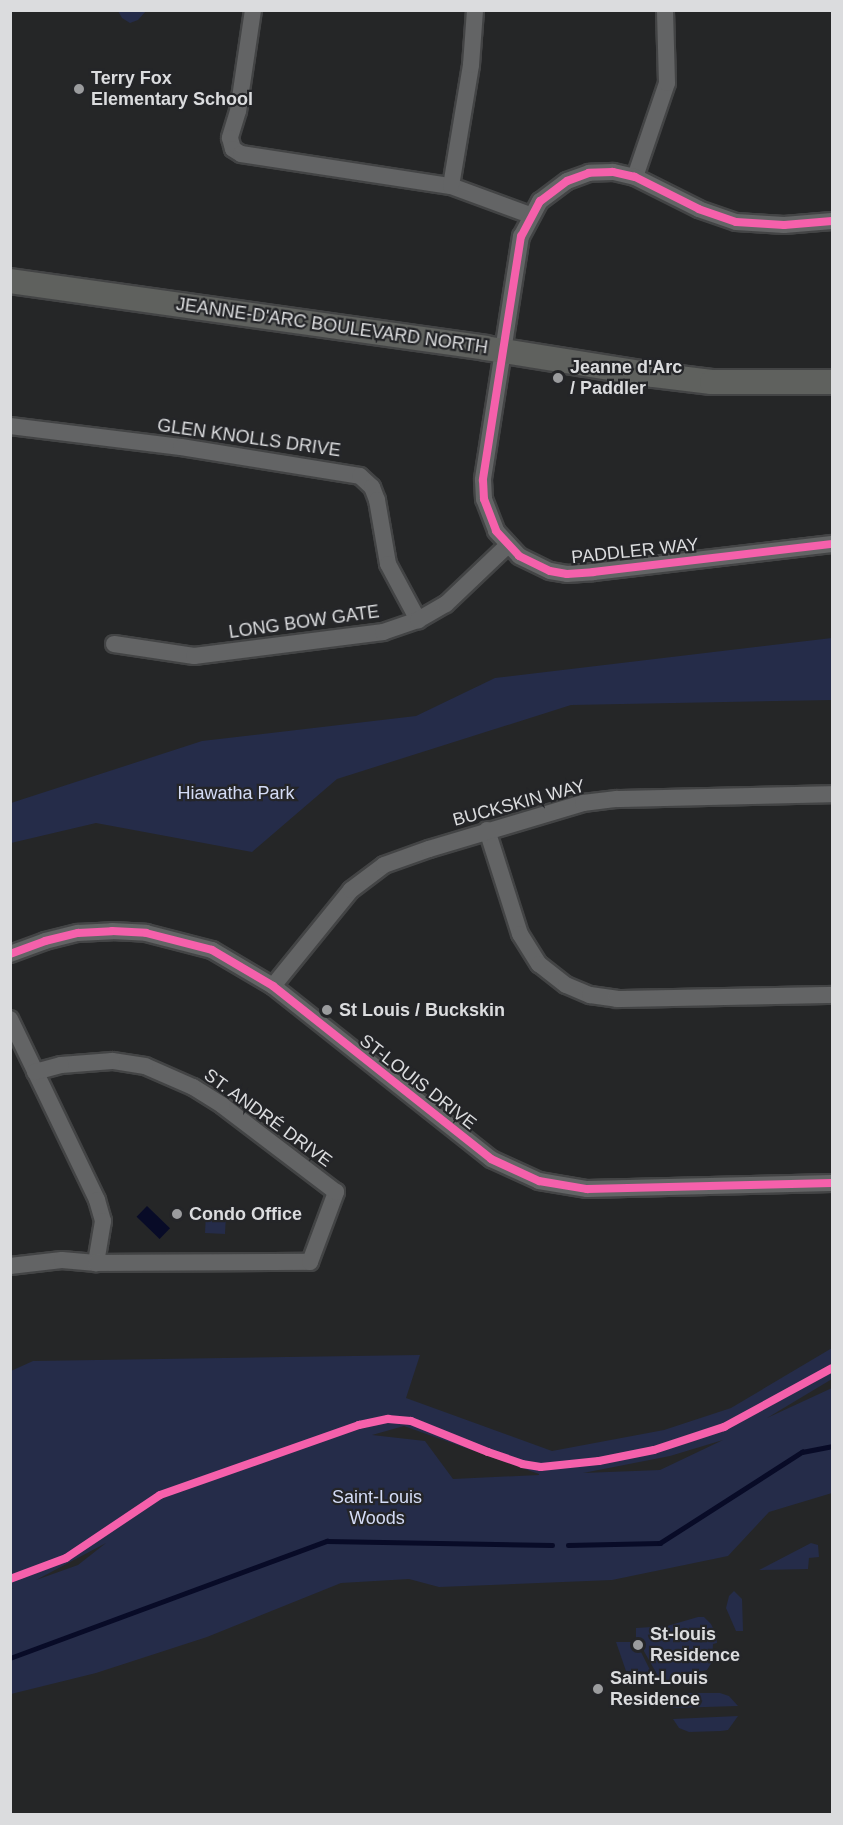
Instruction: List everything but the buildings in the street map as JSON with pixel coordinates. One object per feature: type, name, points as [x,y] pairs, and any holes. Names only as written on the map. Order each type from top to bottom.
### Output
[{"type":"main road","name":"JEANNE-D'ARC BOULEVARD NORTH","points":[[10,281],[503,350],[712,382],[832,382]]},
{"type":"street","points":[[253,10],[238,111],[230,138],[233,149],[241,153],[451,186],[530,215],[540,201],[578,176],[613,172],[635,177],[699,209],[736,222],[784,225],[832,221]]},
{"type":"street","points":[[451,186],[471,65],[475,10]]},
{"type":"street","points":[[635,177],[667,83],[665,10]]},
{"type":"street","name":"PADDLER WAY","points":[[530,215],[520,236],[483,480],[489,515],[507,546],[533,565],[567,574],[832,544]]},
{"type":"street","name":"GLEN KNOLLS DRIVE","points":[[10,426],[181,447],[360,476],[372,487],[377,500],[388,564],[418,620]]},
{"type":"street","name":"LONG BOW GATE","points":[[114,644],[194,656],[383,632],[418,620],[446,604],[507,546]]},
{"type":"street","name":"BUCKSKIN WAY","points":[[273,986],[333,910],[367,877],[384,865],[564,807],[617,799],[832,794]]},
{"type":"street","points":[[487,830],[520,934],[539,964],[566,986],[590,995],[616,999],[832,995]]},
{"type":"street","name":"ST-LOUIS DRIVE","points":[[10,954],[45,941],[78,933],[112,931],[146,933],[212,950],[273,986],[479,1150],[523,1175],[561,1186],[587,1189],[832,1183]]},
{"type":"street","points":[[10,1019],[97,1200],[103,1221],[96,1263]]},
{"type":"street","name":"ST. ANDRÉ DRIVE","points":[[10,1266],[62,1260],[96,1263],[310,1262],[336,1192],[222,1105],[193,1087],[145,1066],[112,1061],[61,1065],[35,1072]]},
{"type":"green space","points":[[118,11],[146,11],[138,20],[130,23],[122,18]]},
{"type":"green space","name":"Hiawatha Park","points":[[832,638],[832,700],[571,705],[337,779],[252,852],[96,823],[11,843],[11,803],[202,741],[416,716],[495,678]]},
{"type":"green space","points":[[206,1214],[226,1215],[225,1234],[205,1233]]},
{"type":"green space","name":"Saint-Louis Woods","points":[[832,1348],[832,1379],[767,1418],[832,1388],[832,1493],[769,1512],[728,1556],[612,1580],[439,1587],[409,1579],[341,1583],[207,1637],[96,1673],[11,1694],[10,1590],[14,1588],[11,1589],[11,1371],[33,1361],[420,1355],[406,1398],[552,1451],[664,1430],[731,1408]],"holes":[[[404,1426],[539,1474],[539,1475],[453,1479],[425,1441],[372,1435]],[[723,1440],[660,1470],[583,1473],[670,1456]],[[106,1543],[78,1565],[36,1580]]]},
{"type":"green space","points":[[811,1543],[818,1545],[819,1557],[809,1558],[808,1569],[759,1570]]},
{"type":"green space","points":[[734,1591],[742,1599],[743,1631],[736,1631],[726,1608],[729,1596]]},
{"type":"green space","points":[[704,1617],[716,1634],[717,1643],[713,1644],[712,1662],[707,1670],[679,1675],[663,1685],[636,1637],[636,1628],[667,1626]]},
{"type":"green space","points":[[616,1642],[636,1642],[651,1672],[626,1671]]},
{"type":"green space","points":[[689,1693],[720,1693],[729,1696],[738,1706],[673,1708],[679,1698]]},
{"type":"green space","points":[[738,1716],[728,1730],[721,1731],[689,1732],[679,1728],[673,1719]]},
{"type":"shaded area","points":[[147,1206],[170,1228],[160,1239],[137,1217]]},
{"type":"waterway","points":[[568,1545],[660,1543],[802,1452],[832,1446]]},
{"type":"waterway","points":[[10,1658],[327,1541],[552,1545]]},
{"type":"cycle path","points":[[832,221],[784,225],[736,222],[699,209],[635,177],[613,172],[589,173],[567,181],[540,201],[521,236],[483,480],[484,499],[496,531],[519,556],[550,571],[567,574],[593,572],[832,544]]},
{"type":"cycle path","points":[[10,954],[45,941],[78,933],[112,931],[146,933],[212,950],[273,986],[491,1159],[539,1181],[587,1189],[832,1183]]},
{"type":"cycle path","points":[[10,1579],[66,1558],[160,1495],[359,1425],[388,1419],[411,1421],[488,1452],[522,1464],[541,1467],[599,1461],[654,1450],[724,1427],[832,1368]]},
{"type":"place","name":"Terry Fox Elementary School","points":[[79,89]]},
{"type":"place","name":"Jeanne d'Arc / Paddler","points":[[558,378]]},
{"type":"place","name":"St Louis / Buckskin","points":[[327,1010]]},
{"type":"place","name":"Condo Office","points":[[177,1214]]},
{"type":"place","name":"St-louis Residence","points":[[638,1645]]},
{"type":"place","name":"Saint-Louis Residence","points":[[598,1689]]}]
